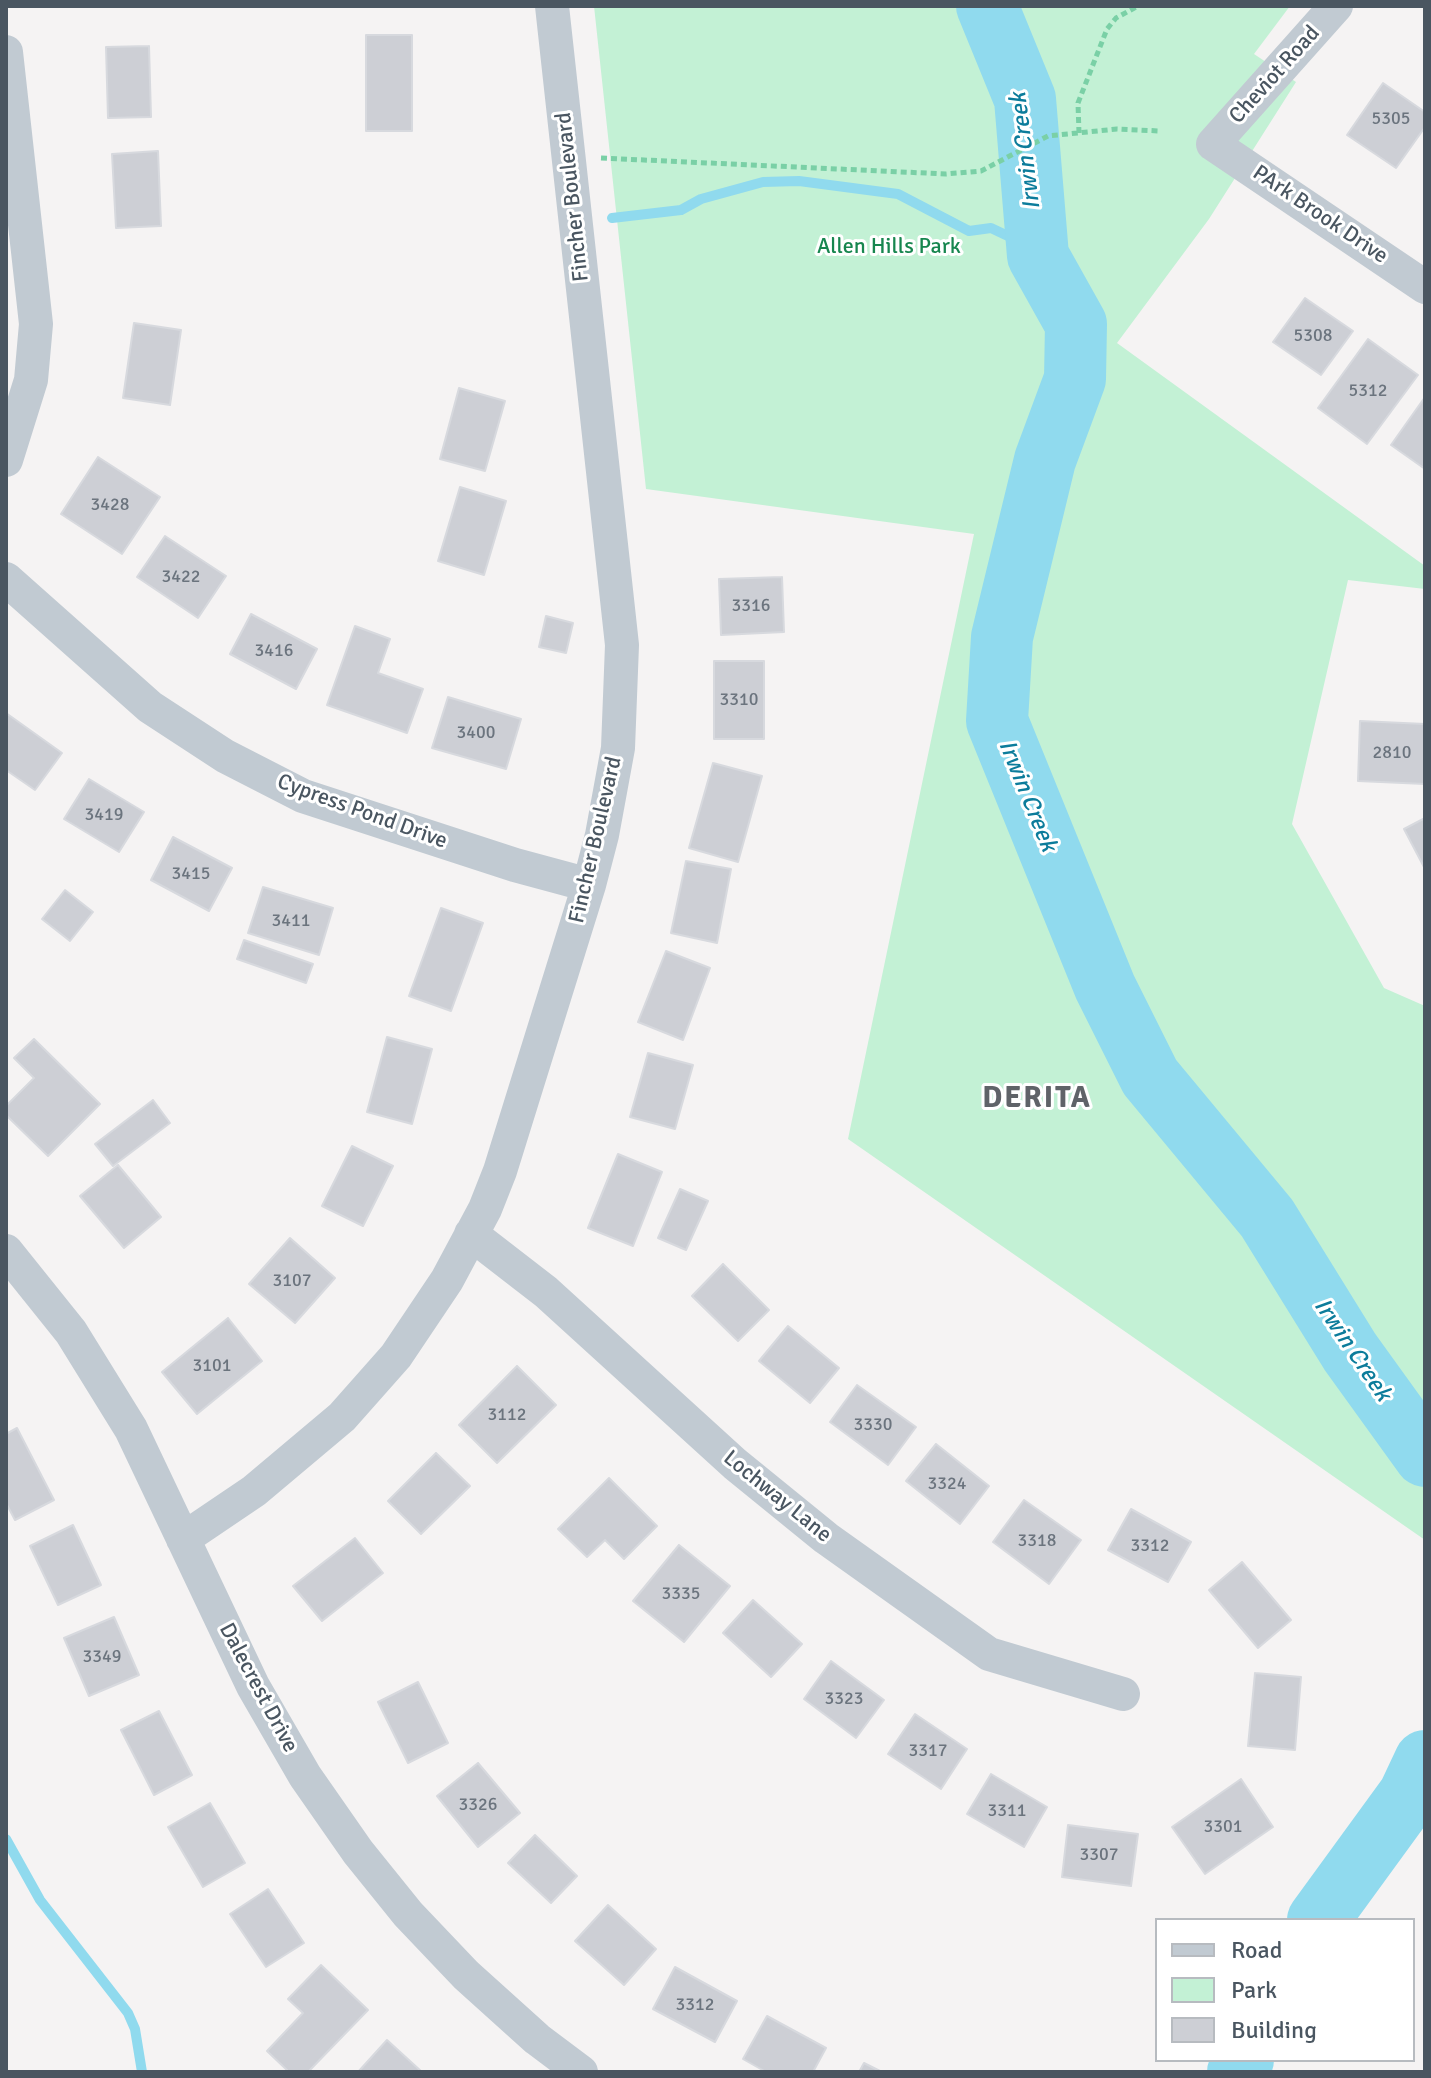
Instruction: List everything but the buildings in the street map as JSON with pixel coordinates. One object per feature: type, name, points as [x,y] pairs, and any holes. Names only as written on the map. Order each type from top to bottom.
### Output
[{"type":"street","name":"Fincher Boulevard","points":[[183,1539],[254,1491],[342,1417],[396,1356],[425,1315],[471,1234],[500,1171],[589,885],[618,748],[622,645],[552,6]]},
{"type":"street","name":"Cheviot Road","points":[[1213,144],[1336,6]]},
{"type":"street","points":[[6,52],[36,324],[31,380],[6,460]]},
{"type":"street","name":"PArk Brook Drive","points":[[1213,144],[1425,287]]},
{"type":"street","name":"Cypress Pond Drive","points":[[6,579],[150,707],[225,756],[303,796],[515,865],[589,885]]},
{"type":"street","name":"Lochway Lane","points":[[471,1234],[546,1292],[735,1464],[826,1538],[963,1636],[989,1654],[1123,1694]]},
{"type":"street","name":"Dalecrest Drive","points":[[6,1251],[71,1332],[131,1429],[253,1686],[305,1776],[358,1852],[408,1914],[466,1975],[537,2039],[581,2072]]},
{"type":"path","points":[[1079,133],[1078,103],[1107,29],[1116,18],[1138,6]]},
{"type":"path","points":[[568,156],[946,174],[981,171],[1048,136],[1117,129],[1160,131]]},
{"type":"green space","name":"Allen Hills Park","points":[[594,6],[1290,6],[1254,54],[1296,82],[1209,219],[1117,343],[1425,566],[1425,589],[1348,580],[1292,824],[1384,988],[1425,1006],[1425,1540],[848,1139],[974,534],[646,489]]},
{"type":"waterway","name":"Irwin Creek","points":[[987,6],[1025,99],[1038,256],[1076,324],[1075,379],[1045,460],[1002,637],[997,721],[1105,987],[1150,1077],[1267,1218],[1350,1352],[1425,1456]]},
{"type":"waterway","points":[[612,218],[681,210],[701,199],[763,182],[799,181],[898,194],[969,231],[991,228],[1010,237],[1021,250],[1038,256]]},
{"type":"waterway","name":"Irwin Creek","points":[[1319,1918],[1409,1795],[1425,1761]]},
{"type":"waterway","points":[[6,1839],[40,1900],[128,2013],[135,2029],[142,2072]]},
{"type":"waterway","name":"Irwin Creek","points":[[1238,2072],[1242,2062]]},
{"type":"district","name":"DERITA","points":[[1037,1099]]}]
